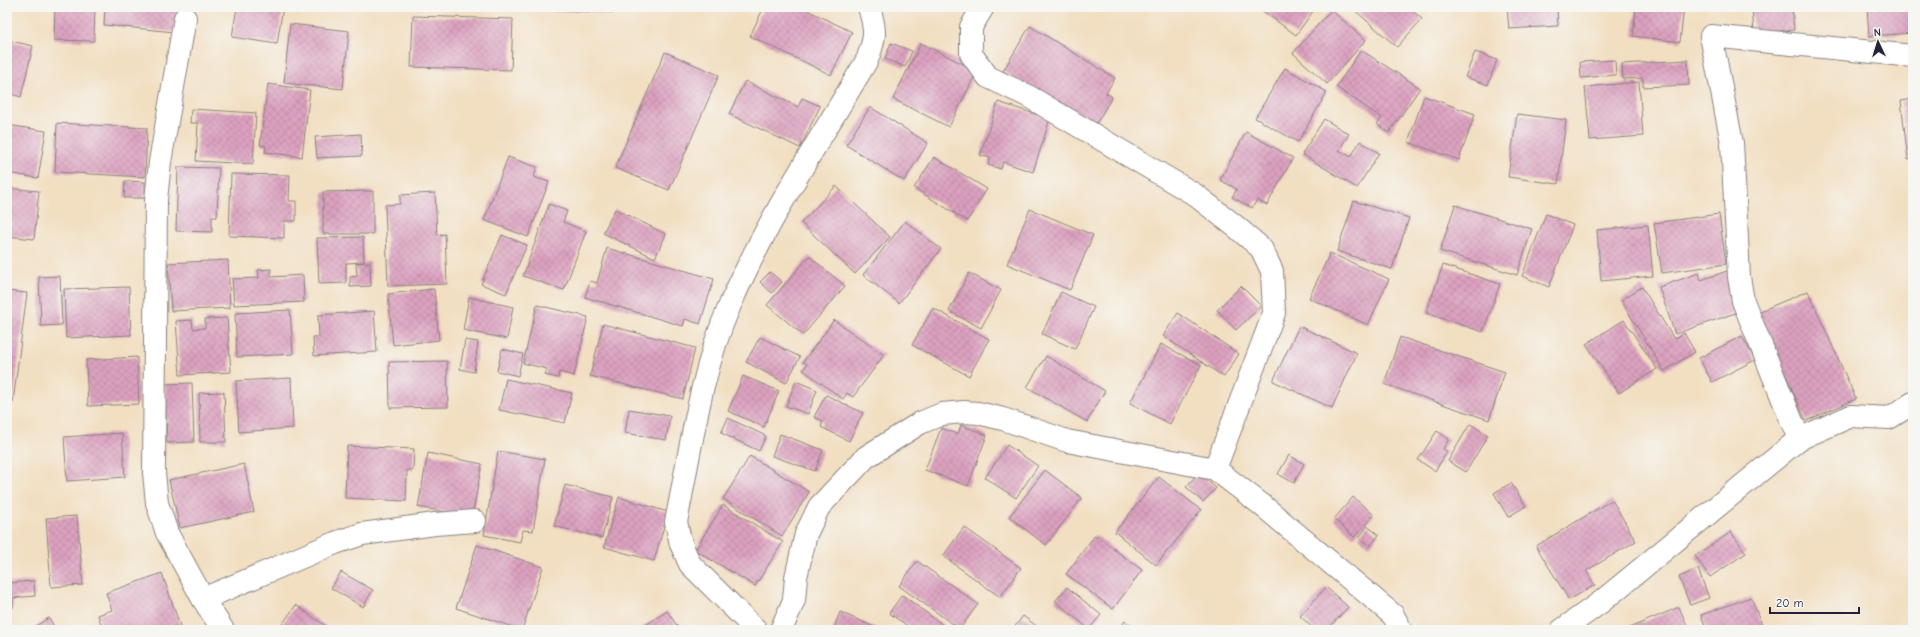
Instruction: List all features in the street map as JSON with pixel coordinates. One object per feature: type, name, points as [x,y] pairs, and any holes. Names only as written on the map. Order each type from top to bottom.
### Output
[{"type":"street","points":[[756,630],[690,564],[680,544],[676,522],[706,374],[729,306],[763,235],[868,60],[875,39],[874,23],[869,7]]},
{"type":"street","points":[[983,7],[972,27],[971,54],[988,77],[1028,96],[1194,194],[1261,248],[1272,271],[1274,313],[1215,469]]},
{"type":"street","points":[[185,18],[160,162],[156,200],[154,473],[157,502],[167,533],[203,599],[223,630]]},
{"type":"street","points":[[1799,440],[1743,301],[1739,277],[1732,143],[1711,36],[1913,56]]},
{"type":"street","points":[[1562,630],[1601,602],[1799,440],[1851,416],[1889,418],[1913,403]]},
{"type":"street","points":[[781,630],[794,600],[796,577],[806,534],[819,507],[866,457],[920,423],[942,414],[978,413],[1003,419],[1067,441],[1215,469],[1262,505],[1393,615],[1401,630]]},
{"type":"street","points":[[203,599],[334,543],[362,534],[435,524],[475,521]]},
{"type":"building","points":[[55,7],[95,7],[94,41],[54,40]]},
{"type":"building","points":[[105,7],[177,7],[174,32],[104,25]]},
{"type":"building","points":[[237,7],[283,7],[277,44],[232,37]]},
{"type":"building","points":[[539,7],[629,7],[629,13],[539,9]]},
{"type":"building","points":[[764,7],[801,7],[852,32],[831,75],[750,36]]},
{"type":"building","points":[[1257,7],[1316,7],[1296,35]]},
{"type":"building","points":[[1351,7],[1408,7],[1422,19],[1397,47]]},
{"type":"building","points":[[1507,7],[1557,7],[1558,26],[1509,29]]},
{"type":"building","points":[[1636,7],[1684,7],[1680,42],[1633,36]]},
{"type":"building","points":[[1752,7],[1792,7],[1794,30],[1754,33]]},
{"type":"building","points":[[1867,7],[1911,7],[1913,33],[1869,36]]},
{"type":"building","points":[[1331,10],[1366,40],[1327,84],[1293,53]]},
{"type":"building","points":[[413,16],[513,19],[511,70],[411,67]]},
{"type":"building","points":[[290,24],[349,31],[343,89],[284,83]]},
{"type":"building","points":[[1030,26],[1115,78],[1106,93],[1112,97],[1094,127],[1003,71]]},
{"type":"building","points":[[7,40],[33,46],[21,97],[7,93]]},
{"type":"building","points":[[891,43],[912,51],[905,67],[885,59]]},
{"type":"building","points":[[921,43],[977,71],[949,127],[893,99]]},
{"type":"building","points":[[1361,50],[1420,88],[1389,133],[1377,124],[1382,118],[1336,87]]},
{"type":"building","points":[[665,52],[719,75],[669,190],[615,168]]},
{"type":"building","points":[[1475,52],[1497,60],[1488,85],[1465,77]]},
{"type":"building","points":[[1615,60],[1616,75],[1581,78],[1580,62]]},
{"type":"building","points":[[1688,60],[1689,85],[1643,87],[1643,78],[1623,79],[1622,64]]},
{"type":"building","points":[[1285,68],[1327,92],[1298,142],[1255,118]]},
{"type":"building","points":[[745,81],[798,107],[802,98],[820,106],[800,148],[729,114]]},
{"type":"building","points":[[1639,82],[1643,136],[1590,140],[1585,87]]},
{"type":"building","points":[[268,84],[310,90],[302,157],[265,152],[266,146],[260,145]]},
{"type":"building","points":[[1424,96],[1475,114],[1459,160],[1408,142]]},
{"type":"building","points":[[1913,99],[1913,159],[1908,160],[1901,101]]},
{"type":"building","points":[[998,102],[1050,119],[1033,172],[1003,162],[1001,169],[988,165],[990,158],[980,155]]},
{"type":"building","points":[[870,107],[928,143],[904,181],[846,145]]},
{"type":"building","points":[[191,109],[256,113],[253,164],[196,161],[198,123],[190,123]]},
{"type":"building","points":[[1517,114],[1566,120],[1558,184],[1508,177]]},
{"type":"building","points":[[1324,119],[1349,134],[1339,150],[1351,157],[1360,141],[1379,153],[1357,188],[1302,154]]},
{"type":"building","points":[[57,123],[147,128],[145,177],[55,172]]},
{"type":"building","points":[[7,125],[46,131],[38,178],[7,173]]},
{"type":"building","points":[[1246,132],[1293,158],[1267,205],[1257,200],[1252,208],[1232,197],[1237,189],[1220,180]]},
{"type":"building","points":[[361,134],[362,156],[317,158],[315,137]]},
{"type":"building","points":[[508,157],[537,167],[534,177],[549,182],[528,237],[484,220]]},
{"type":"building","points":[[934,157],[987,189],[967,221],[914,188]]},
{"type":"building","points":[[178,167],[219,168],[217,217],[212,217],[212,232],[176,231]]},
{"type":"building","points":[[231,174],[290,175],[289,201],[296,201],[296,221],[284,221],[284,238],[229,236]]},
{"type":"building","points":[[125,181],[145,182],[145,198],[124,198]]},
{"type":"building","points":[[836,186],[890,237],[855,274],[801,223]]},
{"type":"building","points":[[7,188],[39,191],[34,239],[7,236]]},
{"type":"building","points":[[373,191],[373,234],[323,234],[323,192]]},
{"type":"building","points":[[435,193],[437,235],[445,234],[447,284],[388,286],[385,205],[400,204],[400,195]]},
{"type":"building","points":[[1354,201],[1409,218],[1392,269],[1337,251]]},
{"type":"building","points":[[549,204],[567,211],[563,222],[586,231],[564,290],[523,276]]},
{"type":"building","points":[[1455,205],[1532,229],[1517,275],[1440,251]]},
{"type":"building","points":[[615,209],[666,234],[655,258],[603,233]]},
{"type":"building","points":[[1030,209],[1093,235],[1070,290],[1007,264]]},
{"type":"building","points":[[1546,214],[1573,225],[1549,287],[1522,276]]},
{"type":"building","points":[[1719,214],[1726,264],[1662,273],[1654,223]]},
{"type":"building","points":[[905,221],[941,249],[899,303],[863,275]]},
{"type":"building","points":[[1648,225],[1653,276],[1601,281],[1597,230]]},
{"type":"building","points":[[502,235],[527,245],[506,294],[481,284]]},
{"type":"building","points":[[363,237],[364,262],[346,263],[346,283],[319,284],[317,238]]},
{"type":"building","points":[[607,248],[714,279],[700,324],[685,319],[683,326],[585,297],[590,281],[597,283]]},
{"type":"building","points":[[1330,253],[1389,279],[1368,325],[1309,298]]},
{"type":"building","points":[[809,256],[845,286],[803,335],[767,305]]},
{"type":"building","points":[[228,260],[230,308],[171,311],[168,263]]},
{"type":"building","points":[[370,262],[371,286],[350,287],[350,277],[357,276],[356,263]]},
{"type":"building","points":[[1443,265],[1500,284],[1483,332],[1426,313]]},
{"type":"building","points":[[271,269],[271,277],[303,275],[304,302],[234,305],[232,279],[259,278],[258,270]]},
{"type":"building","points":[[1730,270],[1744,310],[1675,334],[1659,287],[1699,273],[1701,280]]},
{"type":"building","points":[[770,272],[782,282],[772,293],[760,282]]},
{"type":"building","points":[[969,273],[1001,290],[981,328],[949,311]]},
{"type":"building","points":[[60,276],[62,325],[41,326],[39,277]]},
{"type":"building","points":[[1241,286],[1261,306],[1236,330],[1217,310]]},
{"type":"building","points":[[129,287],[131,335],[66,338],[64,289]]},
{"type":"building","points":[[1642,287],[1674,339],[1684,333],[1695,352],[1664,371],[1621,300]]},
{"type":"building","points":[[434,289],[439,340],[393,345],[388,294]]},
{"type":"building","points":[[7,291],[27,293],[13,402],[7,401]]},
{"type":"building","points":[[1808,291],[1856,399],[1806,421],[1758,312]]},
{"type":"building","points":[[1061,292],[1094,307],[1075,349],[1042,334]]},
{"type":"building","points":[[469,297],[513,307],[507,339],[463,330]]},
{"type":"building","points":[[537,305],[588,317],[574,376],[559,372],[558,378],[545,375],[547,369],[523,363]]},
{"type":"building","points":[[933,308],[989,339],[969,376],[912,345]]},
{"type":"building","points":[[290,310],[293,354],[237,357],[235,313]]},
{"type":"building","points":[[374,311],[377,352],[314,356],[313,337],[319,337],[318,315]]},
{"type":"building","points":[[1178,313],[1239,354],[1224,377],[1163,336]]},
{"type":"building","points":[[227,318],[231,372],[180,375],[176,321],[192,320],[193,329],[205,328],[205,319]]},
{"type":"building","points":[[834,320],[884,355],[853,397],[847,393],[843,399],[803,370],[807,364],[803,362]]},
{"type":"building","points":[[1624,320],[1657,369],[1619,393],[1586,344]]},
{"type":"building","points":[[603,324],[695,348],[683,399],[590,376]]},
{"type":"building","points":[[1299,326],[1357,353],[1332,408],[1273,381]]},
{"type":"building","points":[[1742,336],[1755,360],[1712,382],[1699,358]]},
{"type":"building","points":[[760,337],[800,357],[786,383],[746,362]]},
{"type":"building","points":[[1400,337],[1505,372],[1489,420],[1384,384]]},
{"type":"building","points":[[465,340],[478,342],[474,372],[460,369]]},
{"type":"building","points":[[1161,344],[1201,365],[1170,424],[1130,403]]},
{"type":"building","points":[[502,349],[523,354],[518,376],[497,371]]},
{"type":"building","points":[[1046,356],[1105,391],[1087,422],[1027,387]]},
{"type":"building","points":[[137,357],[139,404],[88,406],[86,360]]},
{"type":"building","points":[[447,361],[448,407],[390,408],[389,362]]},
{"type":"building","points":[[743,376],[779,391],[764,427],[728,411]]},
{"type":"building","points":[[291,378],[293,428],[239,432],[236,381]]},
{"type":"building","points":[[506,379],[572,393],[565,423],[499,410]]},
{"type":"building","points":[[796,381],[817,390],[808,414],[786,406]]},
{"type":"building","points":[[192,383],[194,442],[167,443],[165,384]]},
{"type":"building","points":[[224,392],[226,442],[200,442],[199,393]]},
{"type":"building","points":[[826,395],[863,413],[849,441],[821,427],[823,421],[814,417]]},
{"type":"building","points":[[629,409],[670,416],[666,440],[625,433]]},
{"type":"building","points":[[728,418],[766,436],[759,451],[721,433]]},
{"type":"building","points":[[1470,424],[1488,435],[1466,472],[1448,461]]},
{"type":"building","points":[[961,425],[987,435],[968,486],[925,470],[941,428],[958,434]]},
{"type":"building","points":[[1437,431],[1449,439],[1443,449],[1447,452],[1435,471],[1418,460]]},
{"type":"building","points":[[122,433],[125,477],[67,481],[64,437]]},
{"type":"building","points":[[780,434],[823,450],[815,471],[772,456]]},
{"type":"building","points":[[1007,445],[1038,466],[1016,498],[985,478]]},
{"type":"building","points":[[347,446],[414,449],[413,470],[407,470],[406,501],[345,498]]},
{"type":"building","points":[[498,451],[545,459],[533,531],[523,530],[520,542],[484,535]]},
{"type":"building","points":[[428,453],[482,464],[472,517],[418,507]]},
{"type":"building","points":[[1289,455],[1304,464],[1294,483],[1278,474]]},
{"type":"building","points":[[750,456],[809,492],[782,536],[723,499]]},
{"type":"building","points":[[244,464],[254,512],[180,528],[169,480]]},
{"type":"building","points":[[1045,470],[1082,498],[1046,545],[1009,517]]},
{"type":"building","points":[[1198,473],[1216,488],[1203,502],[1186,487]]},
{"type":"building","points":[[1159,477],[1201,510],[1156,565],[1115,532]]},
{"type":"building","points":[[1511,483],[1526,506],[1508,517],[1494,493]]},
{"type":"building","points":[[565,485],[613,497],[602,538],[554,526]]},
{"type":"building","points":[[619,497],[668,512],[654,561],[604,547]]},
{"type":"building","points":[[1353,497],[1374,515],[1354,537],[1334,519]]},
{"type":"building","points":[[1612,500],[1636,541],[1586,571],[1595,585],[1569,600],[1536,546]]},
{"type":"building","points":[[723,505],[783,542],[755,586],[695,550]]},
{"type":"building","points":[[77,516],[83,585],[51,587],[46,518]]},
{"type":"building","points":[[1367,526],[1379,535],[1370,546],[1359,538]]},
{"type":"building","points":[[964,527],[1021,568],[1000,597],[943,556]]},
{"type":"building","points":[[1731,532],[1746,553],[1710,577],[1695,556]]},
{"type":"building","points":[[1095,535],[1142,570],[1113,609],[1066,574]]},
{"type":"building","points":[[477,545],[543,567],[522,630],[456,608]]},
{"type":"building","points":[[917,561],[978,604],[960,629],[899,586]]},
{"type":"building","points":[[1698,569],[1709,598],[1690,605],[1679,577]]},
{"type":"building","points":[[341,572],[373,590],[363,607],[331,588]]},
{"type":"building","points":[[162,573],[180,626],[168,630],[103,630],[98,615],[112,610],[106,593]]},
{"type":"building","points":[[34,581],[35,596],[13,598],[13,608],[7,608],[7,583]]},
{"type":"building","points":[[1067,587],[1101,615],[1089,629],[1055,601]]},
{"type":"building","points":[[1326,587],[1348,607],[1327,630],[1315,630],[1300,616]]},
{"type":"building","points":[[902,595],[950,630],[913,630],[889,613]]},
{"type":"building","points":[[1751,597],[1764,630],[1707,630],[1701,615]]},
{"type":"building","points":[[296,605],[327,627],[325,630],[278,630]]},
{"type":"building","points":[[1679,607],[1689,630],[1625,630]]},
{"type":"building","points":[[667,611],[680,630],[638,630]]},
{"type":"building","points":[[840,612],[881,630],[833,630]]},
{"type":"building","points":[[1023,616],[1042,630],[1012,630]]},
{"type":"building","points":[[49,618],[56,630],[29,630]]},
{"type":"building","points":[[1125,621],[1137,630],[1118,630]]}]
